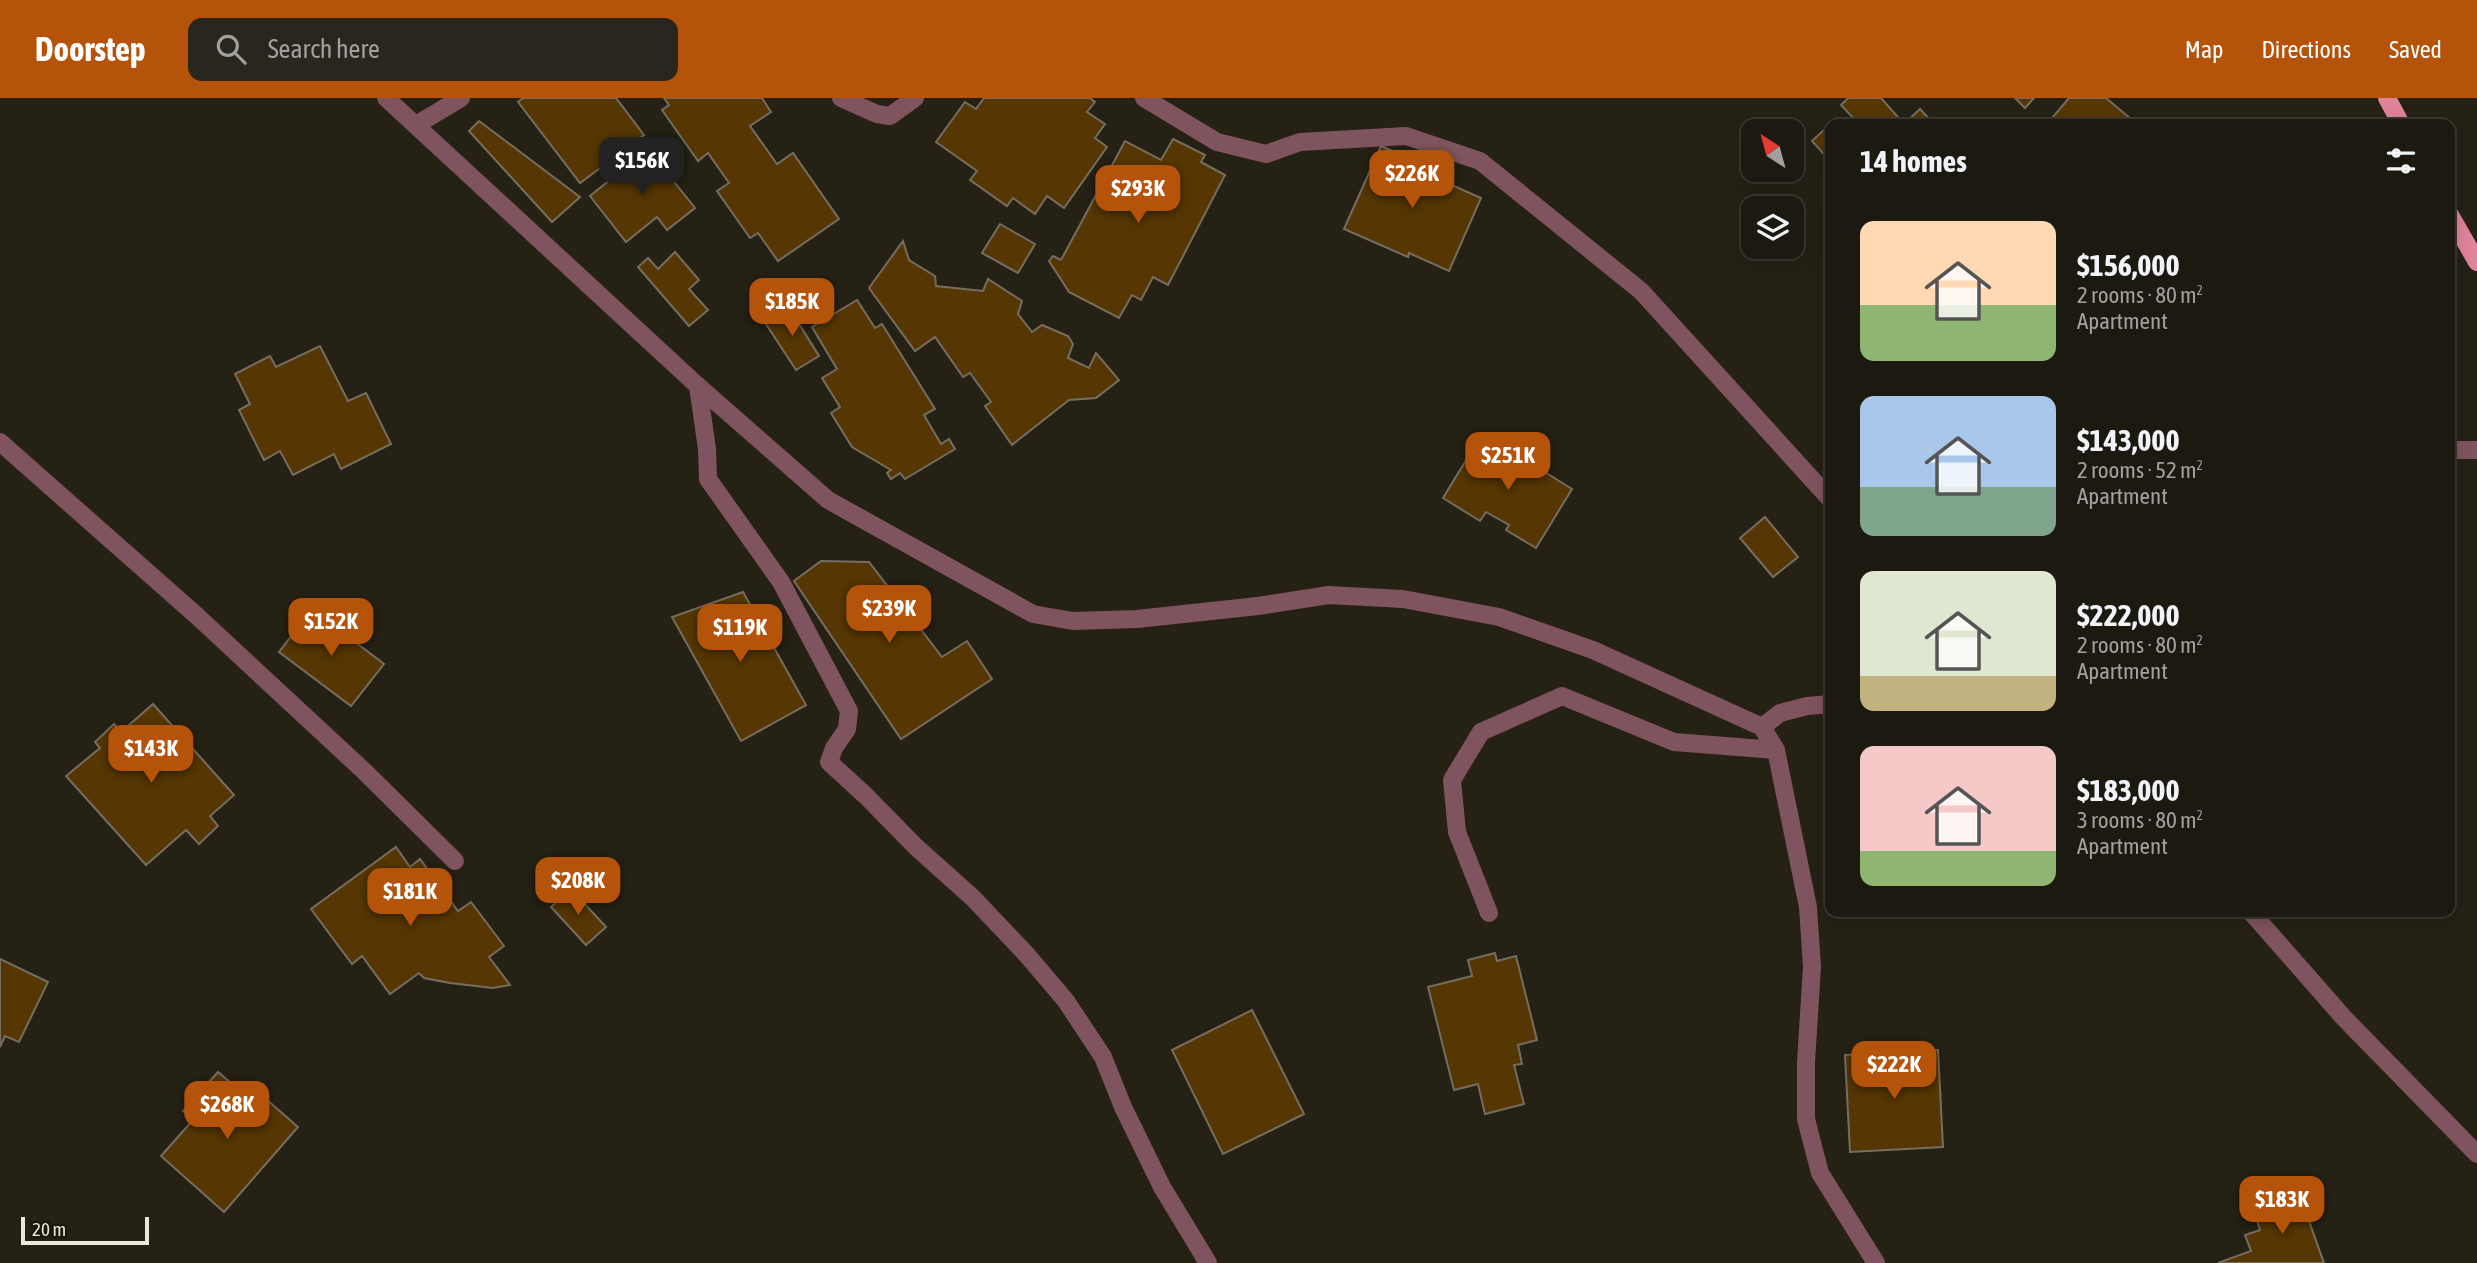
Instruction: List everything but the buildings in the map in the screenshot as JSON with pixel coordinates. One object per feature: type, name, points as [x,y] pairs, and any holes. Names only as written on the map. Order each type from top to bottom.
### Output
[{"type":"main road","points":[[2387,98],[2398,119]]},
{"type":"main road","points":[[2455,224],[2477,262]]},
{"type":"street","points":[[386,98],[698,386],[828,500],[1033,614],[1073,621],[1137,619],[1258,606],[1329,595],[1404,599],[1499,617],[1581,646],[1762,727],[1776,750],[1809,919],[1812,967],[1805,1062],[1806,1119],[1820,1173],[1876,1263]]},
{"type":"street","points":[[416,125],[461,98]]},
{"type":"street","points":[[841,98],[877,114],[890,116],[915,98]]},
{"type":"street","points":[[1144,98],[1217,142],[1266,154],[1300,142],[1406,136],[1480,161],[1641,291],[1825,493]]},
{"type":"street","points":[[698,386],[707,449],[708,479],[781,582],[849,711],[846,729],[829,762],[915,847],[973,898],[1066,1001],[1103,1057],[1123,1107],[1162,1187],[1208,1263]]},
{"type":"street","points":[[0,442],[197,616],[364,771],[456,861]]},
{"type":"street","points":[[2455,450],[2477,450]]},
{"type":"street","points":[[1489,913],[1458,832],[1452,780],[1480,733],[1562,696],[1674,742],[1776,750]]},
{"type":"street","points":[[1762,727],[1780,713],[1825,704]]},
{"type":"street","points":[[2255,917],[2344,1018],[2477,1154]]}]
